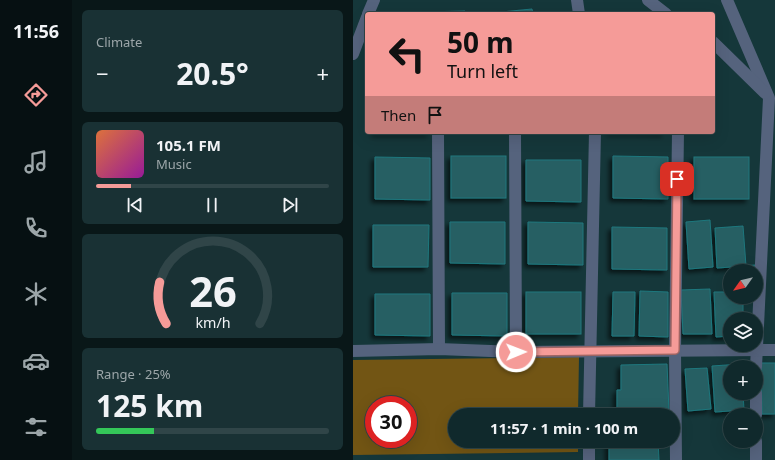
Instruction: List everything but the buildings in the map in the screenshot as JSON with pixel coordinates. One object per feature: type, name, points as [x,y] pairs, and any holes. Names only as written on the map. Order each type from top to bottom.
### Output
[{"type":"street","points":[[369,12],[374,0]]},
{"type":"street","points":[[577,0],[579,12]]},
{"type":"street","points":[[648,0],[663,12]]},
{"type":"street","points":[[727,0],[772,101],[758,312]]},
{"type":"street","points":[[353,54],[365,22]]},
{"type":"street","points":[[715,44],[772,101]]},
{"type":"street","points":[[438,134],[439,349]]},
{"type":"street","points":[[515,134],[516,352]]},
{"type":"street","points":[[589,408],[595,134]]},
{"type":"street","points":[[676,460],[675,350],[678,134]]},
{"type":"street","points":[[353,351],[439,349],[516,352],[723,351]]},
{"type":"street","points":[[763,351],[775,350]]},
{"type":"street","points":[[589,448],[589,460]]},
{"type":"street","points":[[756,448],[756,460]]},
{"type":"shaded area","points":[[579,357],[578,408],[448,408],[448,448],[578,448],[578,452],[353,455],[353,360]]},
{"type":"route","points":[[516,352],[675,350],[677,179]]}]
